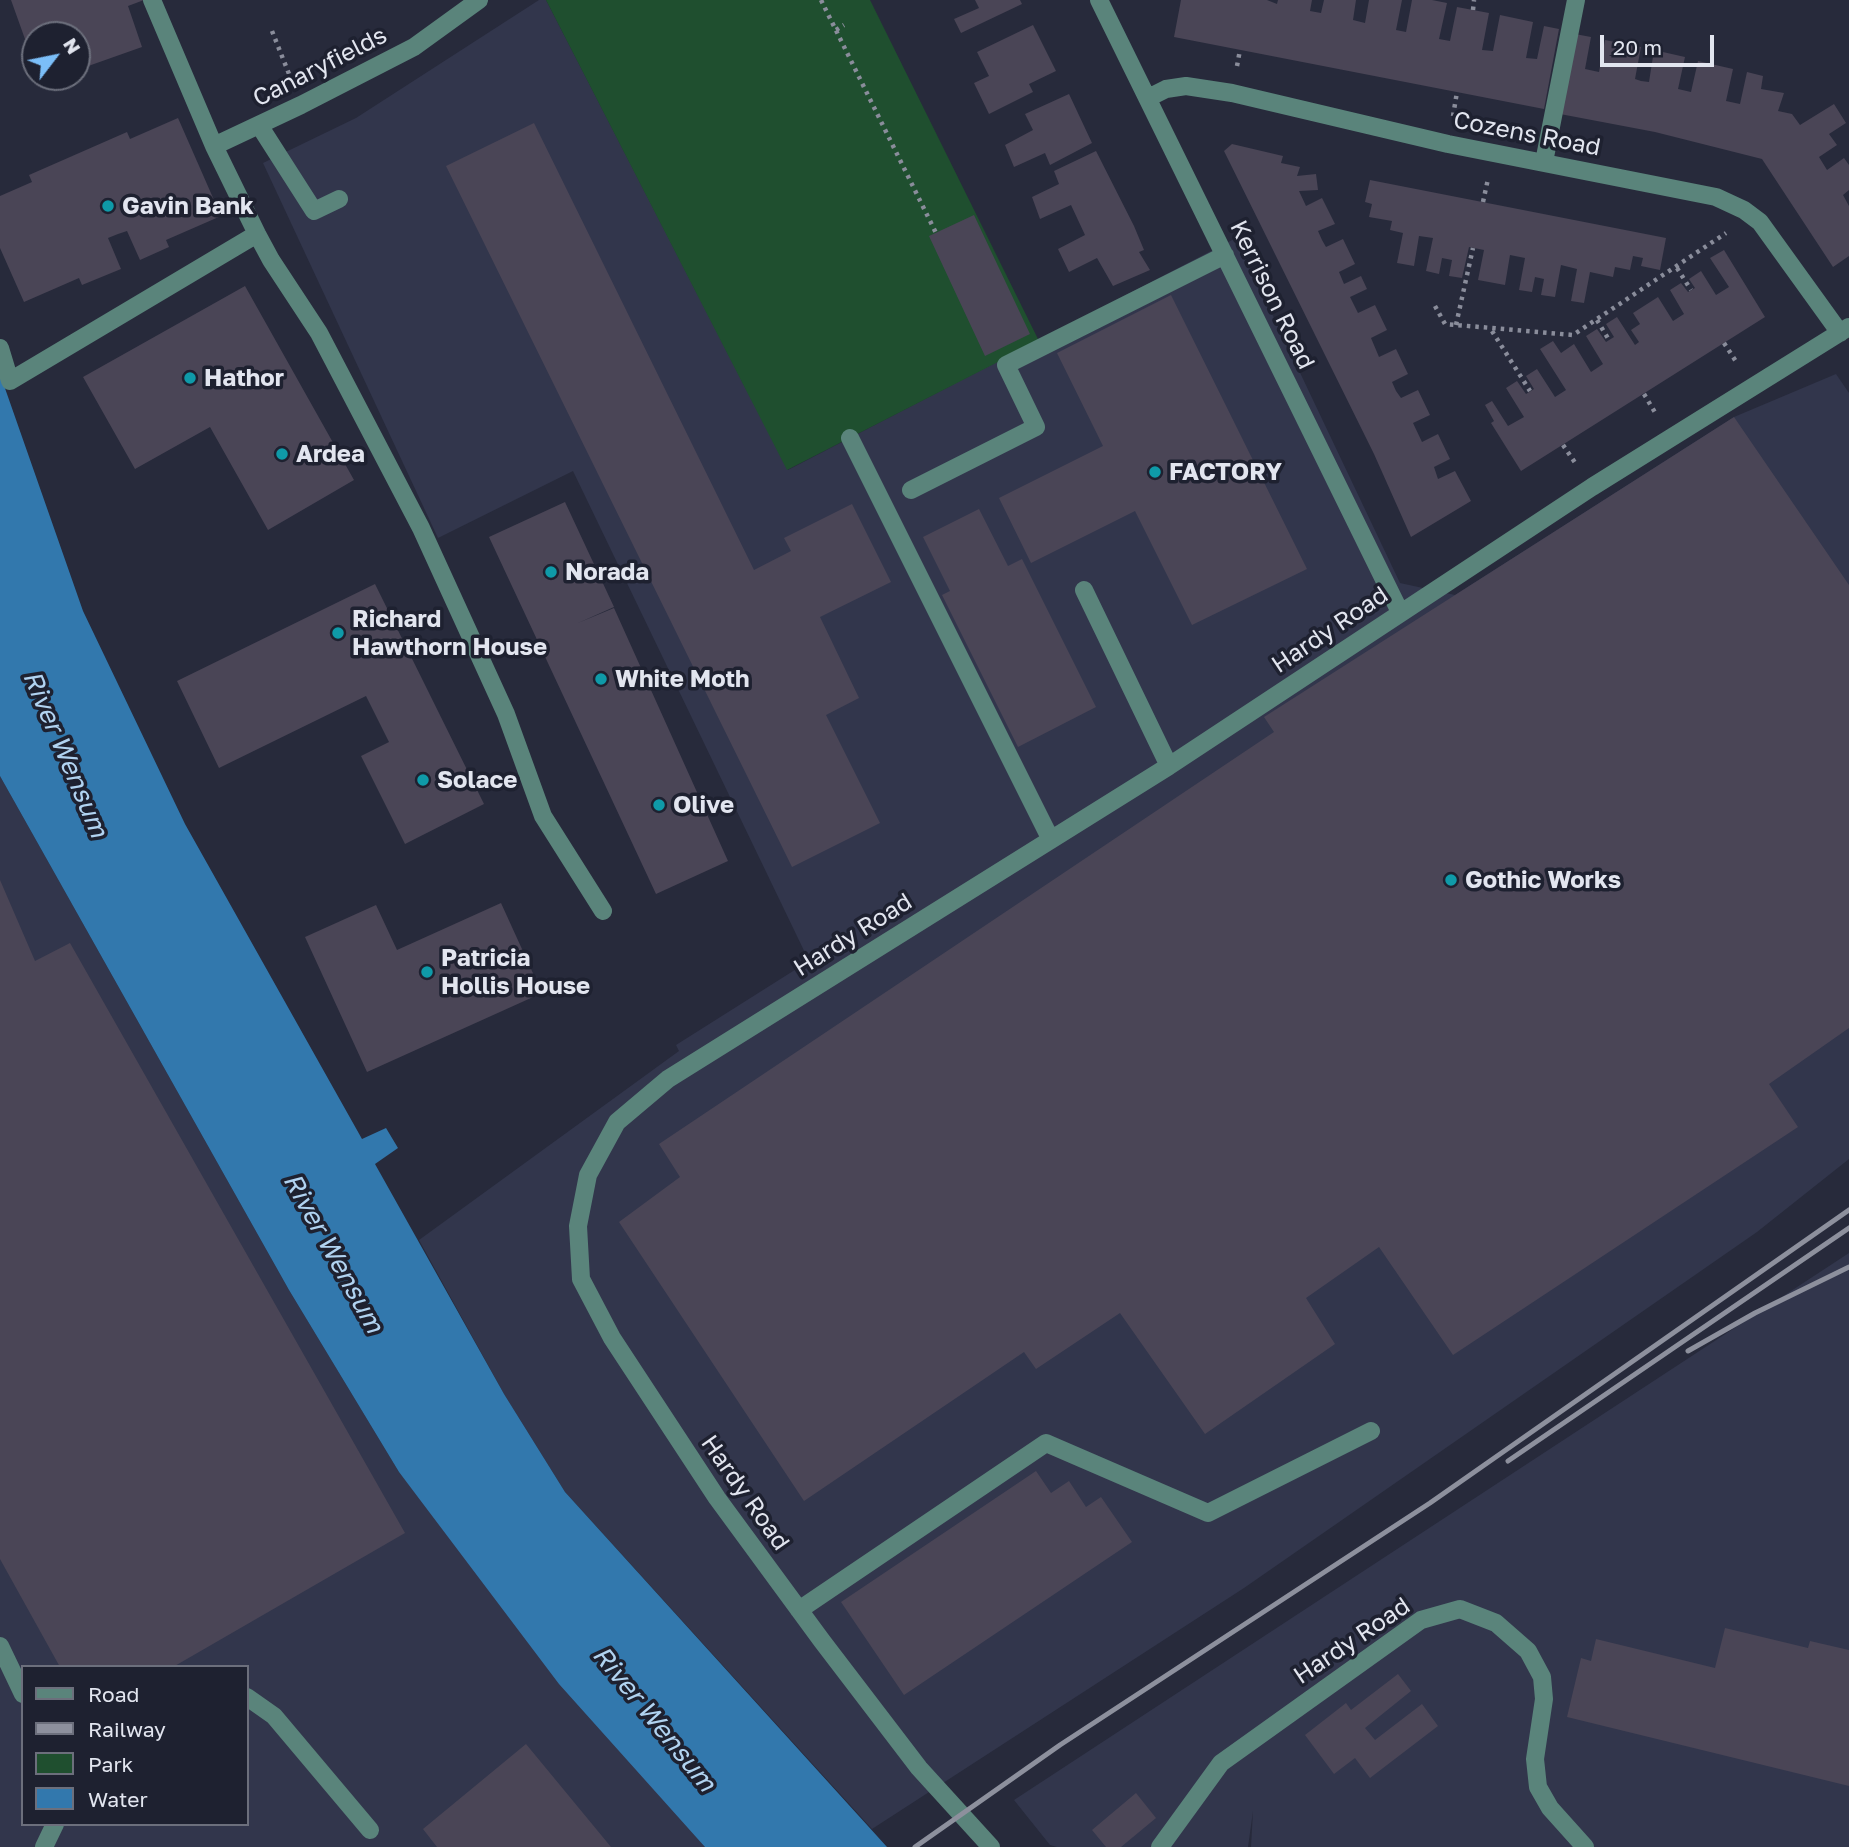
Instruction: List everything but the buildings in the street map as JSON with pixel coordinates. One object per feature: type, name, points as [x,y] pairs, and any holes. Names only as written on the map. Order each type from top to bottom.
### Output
[{"type":"street","points":[[152,0],[214,146],[257,234],[319,333],[421,528],[506,714],[544,816],[603,911]]},
{"type":"street","name":"Canaryfields","points":[[214,146],[414,47],[480,0]]},
{"type":"street","name":"Kerrison Road","points":[[1099,0],[1400,612]]},
{"type":"street","points":[[1544,162],[1576,0]]},
{"type":"street","name":"Cozens Road","points":[[1148,98],[1166,89],[1186,86],[1232,93],[1448,144],[1716,197],[1745,210],[1760,222],[1844,330]]},
{"type":"street","points":[[259,125],[314,211],[339,199]]},
{"type":"street","points":[[0,348],[10,381],[257,234]]},
{"type":"street","points":[[911,490],[1036,427],[1006,365],[1225,254]]},
{"type":"street","name":"Hardy Road","points":[[991,1847],[919,1768],[717,1498],[612,1338],[581,1279],[578,1226],[588,1175],[617,1122],[668,1079],[1169,766],[1592,487],[1844,330]]},
{"type":"street","points":[[850,438],[1051,840]]},
{"type":"street","points":[[1084,590],[1169,766]]},
{"type":"street","points":[[799,1610],[1046,1444],[1208,1513],[1371,1432]]},
{"type":"street","name":"Hardy Road","points":[[1160,1847],[1221,1763],[1421,1620],[1460,1609],[1496,1623],[1528,1651],[1542,1677],[1544,1699],[1535,1759],[1538,1787],[1550,1808],[1585,1847]]},
{"type":"street","points":[[0,1646],[21,1690]]},
{"type":"street","points":[[248,1698],[274,1716],[370,1830]]},
{"type":"street","points":[[44,1847],[54,1826]]},
{"type":"path","points":[[821,0],[936,233]]},
{"type":"path","points":[[1473,10],[1474,0]]},
{"type":"path","points":[[836,30],[844,25]]},
{"type":"path","points":[[272,31],[301,105]]},
{"type":"path","points":[[1435,306],[1445,324],[1492,331],[1573,335],[1722,239],[1745,210]]},
{"type":"path","points":[[1456,325],[1473,248]]},
{"type":"path","points":[[1677,268],[1691,290]]},
{"type":"path","points":[[1597,320],[1609,340]]},
{"type":"path","points":[[1492,331],[1530,391]]},
{"type":"shaded area","points":[[539,0],[546,0],[788,470],[1236,238],[1400,583],[1455,595],[1734,417],[1836,374],[1849,393],[1849,1159],[1757,1232],[1244,1588],[872,1829],[565,1492],[504,1394],[419,1240],[679,1051],[676,1045],[809,961],[573,471],[438,538],[263,163],[356,118]]},
{"type":"shaded area","points":[[0,776],[289,1290],[399,1472],[705,1847],[0,1847]]},
{"type":"shaded area","points":[[1849,1253],[1849,1847],[1251,1847],[1253,1811],[1248,1847],[1057,1847],[1050,1845],[1014,1800]]},
{"type":"green space","points":[[546,0],[870,0],[1039,341],[787,470]]},
{"type":"water","name":"River Wensum","points":[[0,374],[83,611],[185,824],[362,1139],[386,1128],[398,1148],[375,1164],[504,1394],[565,1492],[887,1847],[705,1847],[559,1684],[399,1472],[289,1290],[0,776]]},
{"type":"railway","points":[[915,1847],[1060,1745],[1430,1503],[1849,1210]]},
{"type":"railway","points":[[1508,1461],[1849,1228]]},
{"type":"railway","points":[[1688,1351],[1755,1313],[1849,1267]]},
{"type":"place","name":"Gavin Bank","points":[[108,206]]},
{"type":"place","name":"Hathor","points":[[190,378]]},
{"type":"place","name":"Ardea","points":[[282,454]]},
{"type":"place","name":"FACTORY","points":[[1155,472]]},
{"type":"place","name":"Norada","points":[[551,572]]},
{"type":"place","name":"Richard Hawthorn House","points":[[338,633]]},
{"type":"place","name":"White Moth","points":[[601,679]]},
{"type":"place","name":"Solace","points":[[423,780]]},
{"type":"place","name":"Olive","points":[[659,805]]},
{"type":"place","name":"Gothic Works","points":[[1451,880]]},
{"type":"place","name":"Patricia Hollis House","points":[[427,972]]}]
